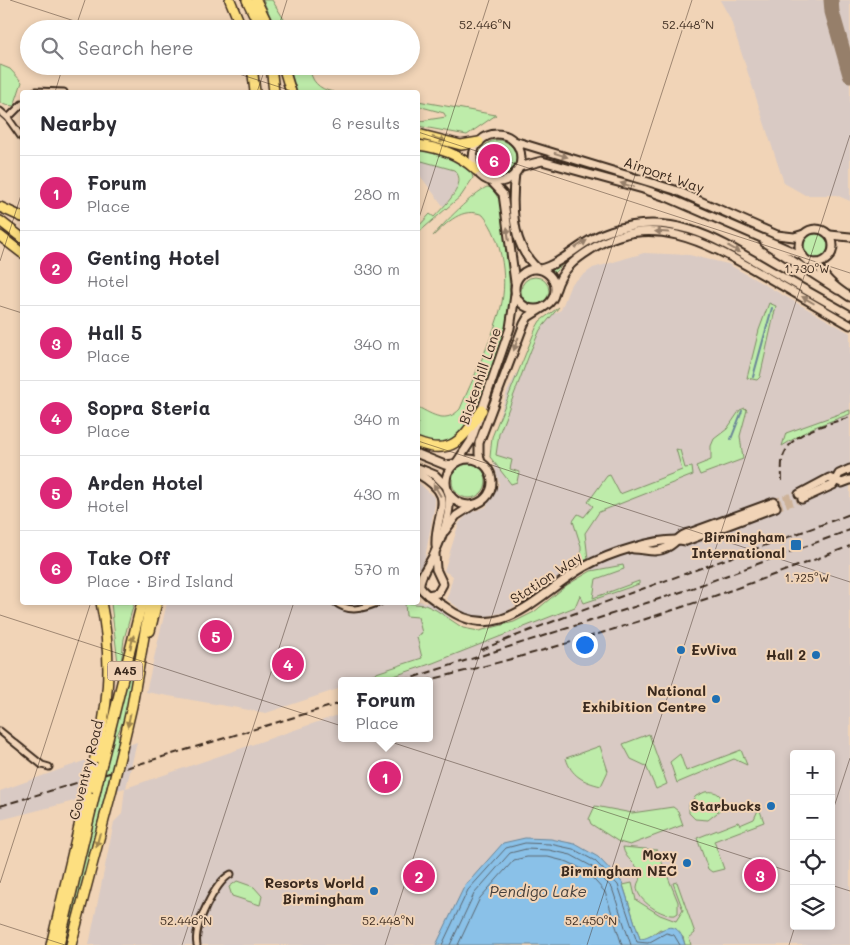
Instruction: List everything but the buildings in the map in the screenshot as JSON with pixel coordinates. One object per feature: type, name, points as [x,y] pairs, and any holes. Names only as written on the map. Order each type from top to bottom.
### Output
[{"type":"highway","points":[[230,0],[238,20]]},
{"type":"highway","points":[[247,0],[257,20]]},
{"type":"highway","points":[[256,0],[266,20]]},
{"type":"highway","points":[[253,75],[254,90]]},
{"type":"highway","points":[[271,75],[274,90]]},
{"type":"highway","points":[[286,75],[290,90]]},
{"type":"highway","points":[[420,135],[461,145],[479,142]]},
{"type":"highway","points":[[420,146],[450,153],[467,162],[476,170]]},
{"type":"highway","points":[[0,207],[20,216]]},
{"type":"highway","points":[[0,221],[20,236]]},
{"type":"highway","points":[[0,236],[20,251]]},
{"type":"highway","points":[[420,444],[437,448],[454,444],[467,432],[482,410]]},
{"type":"highway","points":[[98,764],[110,675],[102,605]]},
{"type":"highway","points":[[106,605],[114,671],[108,740]]},
{"type":"highway","name":"Coventry Road","points":[[57,945],[98,764],[108,740],[141,605]]},
{"type":"highway","name":"Coventry Road","points":[[73,945],[122,749],[135,691],[149,605]]},
{"type":"highway","points":[[135,691],[156,605]]},
{"type":"highway","points":[[51,945],[92,790]]},
{"type":"street","points":[[31,86],[34,90]]},
{"type":"street","points":[[8,118],[20,106]]},
{"type":"street","points":[[0,111],[8,118],[20,135]]},
{"type":"street","points":[[556,289],[549,274],[538,268],[526,257],[516,230],[513,193],[521,156],[514,140],[503,134],[492,134],[479,142],[473,156],[476,170],[503,194],[515,282],[515,295],[526,308],[544,307],[552,300],[556,289],[558,279],[574,261],[607,239],[635,232],[677,234],[714,247],[850,325]]},
{"type":"street","name":"Airport Way","points":[[514,140],[675,190],[777,235],[794,237],[804,234]]},
{"type":"street","name":"Airport Way","points":[[517,170],[542,161],[564,166],[668,198],[803,256]]},
{"type":"street","points":[[490,181],[500,182],[517,170]]},
{"type":"street","points":[[515,282],[526,270],[550,266],[585,241],[608,231],[643,223],[664,223],[713,238],[850,315]]},
{"type":"street","points":[[830,235],[833,247],[831,255],[825,260],[817,263],[811,262],[803,256],[800,242],[804,234],[816,229],[830,235],[850,238]]},
{"type":"street","points":[[754,234],[850,297]]},
{"type":"street","points":[[817,263],[822,272],[838,290]]},
{"type":"street","name":"Bickenhill Lane","points":[[455,463],[471,441],[510,328],[515,295]]},
{"type":"street","name":"Bickenhill Lane","points":[[482,463],[479,454],[479,443],[524,324],[528,317],[544,307]]},
{"type":"street","points":[[420,455],[445,465],[468,460],[482,463],[490,473],[492,485],[485,499],[456,516],[442,535]]},
{"type":"street","points":[[420,475],[435,485],[441,495],[442,507],[436,535],[436,551],[439,575],[443,584],[441,590],[435,594],[423,594],[420,588],[420,579],[436,551],[442,535],[448,512],[449,494],[446,485],[446,475],[455,463]]},
{"type":"street","points":[[420,469],[435,476],[446,485]]},
{"type":"street","points":[[801,496],[833,485],[839,474],[850,469]]},
{"type":"street","points":[[835,480],[842,483],[850,480]]},
{"type":"street","points":[[449,494],[462,504],[473,505]]},
{"type":"street","name":"Station Way","points":[[423,594],[464,619],[480,623],[513,615],[585,566],[642,544],[676,539],[684,533],[775,504]]},
{"type":"street","points":[[420,579],[431,572],[439,575]]},
{"type":"street","points":[[441,590],[449,610]]},
{"type":"street","points":[[340,605],[346,609],[357,610],[371,605]]},
{"type":"street","points":[[0,731],[42,765],[50,767]]},
{"type":"street","points":[[197,945],[197,932],[213,894],[223,880],[232,874]]},
{"type":"shaded area","points":[[720,0],[850,0],[850,201],[836,195],[805,195],[784,183],[730,18]]},
{"type":"shaded area","points":[[420,160],[443,165],[457,172],[459,186],[444,207],[420,176]]},
{"type":"shaded area","points":[[644,253],[689,255],[728,264],[850,333],[850,945],[89,945],[114,822],[122,814],[125,788],[0,820],[0,791],[137,742],[126,788],[338,715],[338,742],[433,742],[433,677],[391,677],[575,607],[591,571],[586,559],[506,612],[483,617],[467,615],[447,599],[453,576],[444,571],[459,523],[469,513],[486,507],[499,484],[490,447],[507,392],[540,329],[550,315],[561,310],[571,284],[593,268]]},
{"type":"shaded area","points":[[420,484],[434,497],[435,504],[425,558],[420,569]]},
{"type":"shaded area","points":[[420,601],[431,603],[450,617],[443,653],[374,677],[338,677],[338,689],[266,713],[146,692],[167,605],[420,605]]},
{"type":"green space","points":[[263,0],[272,0],[284,20],[272,20]]},
{"type":"green space","points":[[0,65],[10,69],[22,82],[14,106],[5,105],[0,102]]},
{"type":"green space","points":[[292,75],[312,75],[316,84],[326,90],[296,90]]},
{"type":"green space","points":[[420,101],[496,115],[467,135],[420,126],[420,121],[446,117],[444,113],[420,107]]},
{"type":"green space","points":[[498,140],[505,141],[511,145],[515,151],[515,165],[511,171],[505,175],[498,176],[491,175],[485,171],[481,165],[480,158],[481,151],[485,145],[491,141]]},
{"type":"green space","points":[[420,148],[443,154],[470,168],[473,178],[461,196],[420,231],[420,225],[430,214],[434,217],[449,201],[457,188],[458,175],[454,170],[420,161]]},
{"type":"green space","points":[[487,187],[492,188],[498,198],[500,198],[509,274],[510,311],[508,325],[483,394],[465,432],[445,445],[420,442],[420,408],[439,417],[450,416],[460,409],[486,350],[502,302],[504,276],[502,262],[495,236],[483,215],[475,213],[462,214],[449,221],[433,236],[466,202]]},
{"type":"green space","points":[[649,227],[681,230],[716,243],[850,319],[850,322],[721,248],[697,237],[678,231],[658,229],[620,233],[604,238],[609,236],[634,229]]},
{"type":"green space","points":[[816,234],[824,238],[828,246],[824,254],[816,258],[808,254],[804,246],[808,238]]},
{"type":"green space","points":[[600,240],[569,259],[554,273],[552,270],[575,254]]},
{"type":"green space","points":[[535,277],[545,281],[549,291],[545,301],[535,305],[525,301],[521,291],[525,281]]},
{"type":"green space","points":[[769,303],[776,306],[760,377],[757,380],[747,378],[759,330]]},
{"type":"green space","points":[[559,307],[540,330],[499,434],[496,455],[512,460],[510,469],[519,472],[517,482],[511,484],[490,457],[492,437],[536,328],[540,321]]},
{"type":"green space","points":[[745,408],[747,410],[740,436],[743,459],[700,475],[696,466],[711,460],[711,446],[714,439],[727,429],[740,410]]},
{"type":"green space","points":[[850,410],[850,414],[812,428],[782,446],[786,433]]},
{"type":"green space","points":[[676,449],[680,450],[685,468],[692,467],[693,475],[599,512],[585,533],[588,559],[583,561],[581,546],[573,521],[578,514],[584,517],[593,506],[588,502],[607,476],[610,475],[620,494],[682,470]]},
{"type":"green space","points":[[469,464],[476,465],[481,469],[485,474],[485,488],[481,493],[476,497],[469,498],[462,497],[457,493],[453,488],[452,481],[453,474],[457,469],[462,465]]},
{"type":"green space","points":[[623,565],[624,569],[596,579],[593,598],[639,581],[639,584],[584,603],[580,595],[575,607],[433,663],[391,677],[364,677],[422,658],[417,637],[422,633],[418,617],[406,616],[405,605],[425,605],[463,628],[479,631],[514,622],[534,612],[567,585],[591,571]]},
{"type":"green space","points":[[111,605],[133,605],[124,639],[121,664],[118,663]]},
{"type":"green space","points":[[145,605],[148,605],[126,714],[117,735],[120,737],[66,945],[63,945]]},
{"type":"green space","points":[[649,734],[667,784],[656,789],[646,766],[631,759],[623,744]]},
{"type":"green space","points":[[600,746],[608,771],[601,786],[575,774],[566,758]]},
{"type":"green space","points":[[741,750],[747,765],[734,759],[677,783],[670,762],[680,754],[686,771]]},
{"type":"green space","points":[[705,792],[717,793],[721,797],[722,809],[708,820],[695,819],[689,813],[689,804],[696,796]]},
{"type":"green space","points":[[595,806],[632,813],[673,807],[678,811],[683,825],[630,845],[619,842],[591,824],[589,819]]},
{"type":"green space","points":[[759,808],[764,822],[714,841],[724,869],[712,872],[708,869],[697,838],[738,822],[740,825],[754,819]]},
{"type":"green space","points":[[623,847],[657,850],[678,902],[678,913],[670,915],[658,911],[641,898],[637,887],[642,875],[626,855]]},
{"type":"green space","points":[[237,881],[254,887],[262,896],[260,905],[232,896],[229,887]]},
{"type":"green space","points":[[677,882],[695,933],[689,938],[691,945],[685,945],[683,937],[660,929],[646,939],[640,939],[623,885],[632,883],[636,900],[660,915],[676,921],[683,910],[673,883]]},
{"type":"water","name":"Pendigo Lake","points":[[525,838],[551,839],[575,844],[598,857],[622,882],[640,939],[671,927],[681,934],[685,945],[436,945],[464,887],[503,843]]},
{"type":"waterway","points":[[753,377],[772,308]]},
{"type":"waterway","points":[[731,439],[742,411]]},
{"type":"taxiway","points":[[831,0],[832,12],[850,75]]},
{"type":"tunnel","points":[[774,502],[799,494]]},
{"type":"tunnel","points":[[776,507],[802,499]]},
{"type":"railway","points":[[782,481],[783,457],[794,440],[811,430],[850,417]]},
{"type":"railway","points":[[481,650],[572,614],[850,514]]},
{"type":"railway","points":[[415,677],[684,591],[850,530]]},
{"type":"railway","points":[[433,679],[533,653],[640,621],[850,546]]},
{"type":"railway","points":[[0,806],[338,704]]},
{"type":"place","name":"Take Off","points":[[494,160]]},
{"type":"place","name":"Birmingham International","points":[[796,545]]},
{"type":"place","name":"Arden Hotel","points":[[216,636]]},
{"type":"place","name":"EvViva","points":[[681,650]]},
{"type":"place","name":"Hall 2","points":[[816,655]]},
{"type":"place","name":"Sopra Steria","points":[[288,664]]},
{"type":"place","name":"National Exhibition Centre","points":[[716,699]]},
{"type":"place","name":"Forum","points":[[385,777]]},
{"type":"place","name":"Starbucks","points":[[771,806]]},
{"type":"place","name":"Moxy Birmingham NEC","points":[[687,863]]},
{"type":"place","name":"Hall 5","points":[[760,875]]},
{"type":"place","name":"Genting Hotel","points":[[419,876]]},
{"type":"place","name":"Resorts World Birmingham","points":[[374,891]]}]
